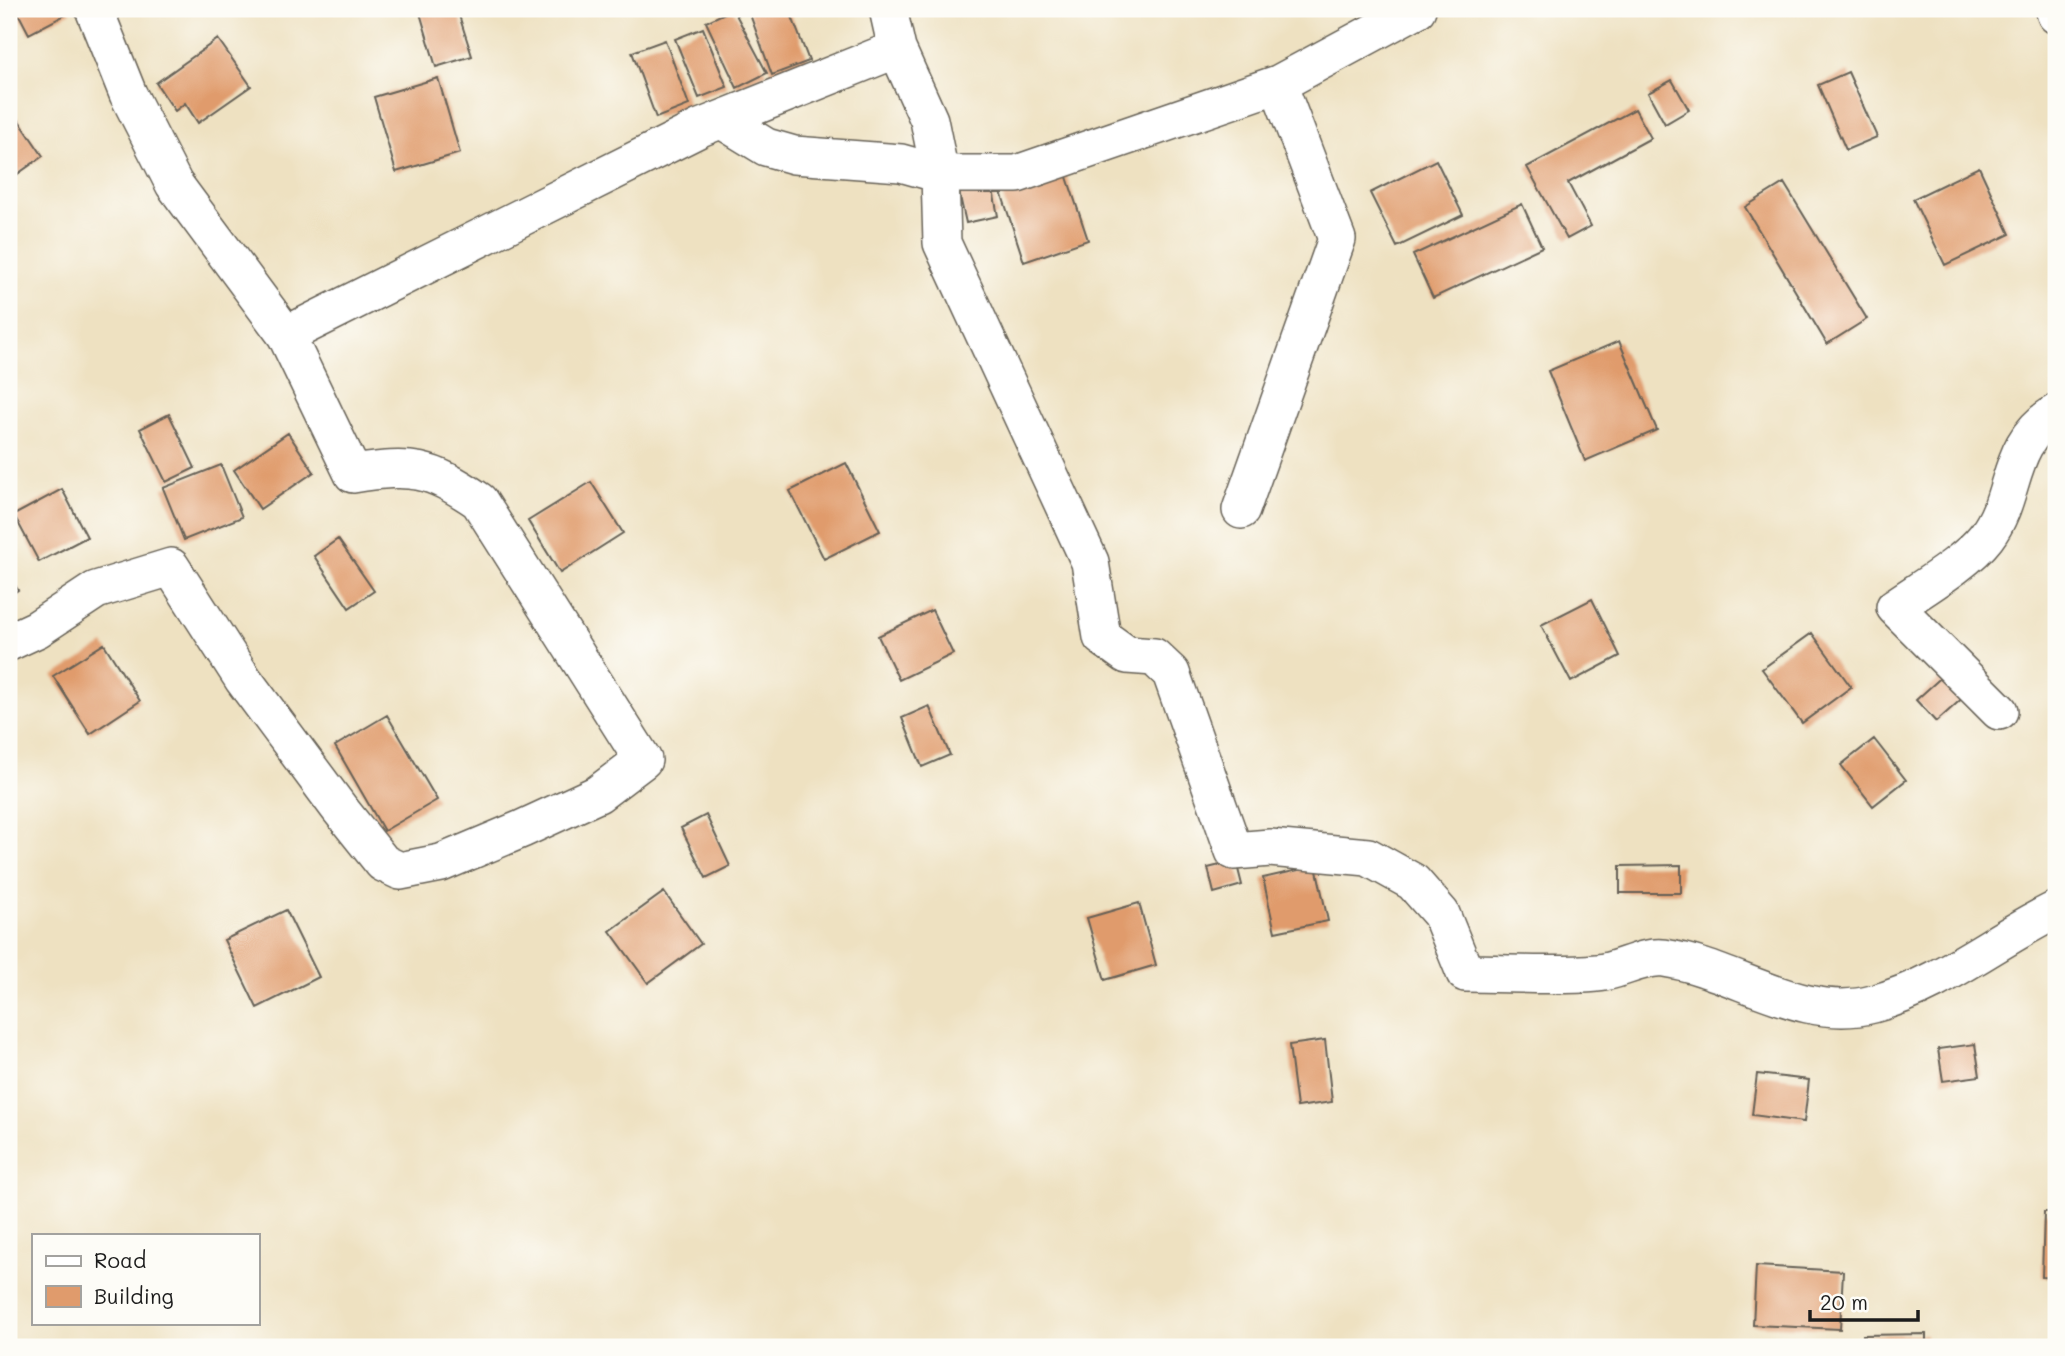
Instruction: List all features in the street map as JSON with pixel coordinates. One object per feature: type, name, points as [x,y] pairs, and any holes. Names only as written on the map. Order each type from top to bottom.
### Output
[{"type":"street","points":[[888,9],[897,49],[929,120],[940,174],[942,243],[1090,562],[1102,637],[1127,655],[1154,657],[1171,673],[1234,851],[1270,848],[1368,858],[1413,882],[1441,914],[1465,973],[1599,974],[1662,957],[1826,1009],[1872,1004],[1908,993],[1947,975],[2025,925],[2056,911]]},
{"type":"street","points":[[722,120],[766,147],[794,155],[901,163],[940,174],[1017,174],[1278,84],[1417,9]]},
{"type":"street","points":[[2054,9],[2056,15]]},
{"type":"street","points":[[9,642],[37,628],[96,590],[171,567],[243,679],[339,808],[383,863],[400,871],[440,863],[585,800],[643,760],[479,501],[447,480],[423,470],[390,468],[353,474],[286,335],[174,184],[128,94],[100,11]]},
{"type":"street","points":[[286,335],[722,120],[897,49]]},
{"type":"street","points":[[1241,510],[1336,239],[1278,84]]},
{"type":"street","points":[[1999,711],[1895,607],[1986,538],[2020,450],[2034,428],[2056,413]]},
{"type":"building","points":[[16,9],[69,9],[71,12],[29,34]]},
{"type":"building","points":[[434,9],[457,9],[472,56],[436,67],[420,13]]},
{"type":"building","points":[[733,9],[767,73],[737,88],[706,22]]},
{"type":"building","points":[[748,9],[789,9],[809,61],[772,75]]},
{"type":"building","points":[[703,28],[727,87],[699,98],[675,39]]},
{"type":"building","points":[[218,39],[251,86],[198,123],[185,103],[175,111],[156,83]]},
{"type":"building","points":[[665,40],[689,105],[656,118],[632,52]]},
{"type":"building","points":[[1848,72],[1877,137],[1846,150],[1818,85]]},
{"type":"building","points":[[438,78],[460,153],[396,172],[374,97]]},
{"type":"building","points":[[1672,80],[1689,110],[1665,124],[1648,93]]},
{"type":"building","points":[[9,106],[43,156],[9,180]]},
{"type":"building","points":[[1635,109],[1651,138],[1568,183],[1591,226],[1567,239],[1527,167]]},
{"type":"building","points":[[1436,160],[1463,215],[1397,247],[1370,193]]},
{"type":"building","points":[[1979,167],[2010,234],[1945,265],[1913,199]]},
{"type":"building","points":[[1065,171],[1088,240],[1024,262],[1001,192]]},
{"type":"building","points":[[1784,183],[1867,319],[1827,344],[1745,207]]},
{"type":"building","points":[[992,185],[998,216],[966,223],[959,192]]},
{"type":"building","points":[[1522,204],[1542,247],[1433,298],[1413,255]]},
{"type":"building","points":[[1619,341],[1657,430],[1585,461],[1548,371]]},
{"type":"building","points":[[169,414],[195,468],[166,482],[140,429]]},
{"type":"building","points":[[288,433],[314,472],[260,509],[234,470]]},
{"type":"building","points":[[846,463],[880,531],[824,559],[790,491]]},
{"type":"building","points":[[221,465],[242,517],[184,540],[163,488]]},
{"type":"building","points":[[591,482],[623,533],[560,573],[528,521]]},
{"type":"building","points":[[62,489],[87,537],[39,562],[14,515]]},
{"type":"building","points":[[338,539],[374,591],[349,608],[314,556]]},
{"type":"building","points":[[9,576],[18,590],[9,596]]},
{"type":"building","points":[[1592,599],[1620,656],[1571,682],[1541,625]]},
{"type":"building","points":[[932,610],[953,654],[899,680],[878,636]]},
{"type":"building","points":[[1812,633],[1851,687],[1802,723],[1762,669]]},
{"type":"building","points":[[104,644],[140,701],[90,734],[53,676]]},
{"type":"building","points":[[1946,673],[1966,695],[1936,722],[1916,700]]},
{"type":"building","points":[[929,706],[950,755],[922,767],[902,718]]},
{"type":"building","points":[[387,715],[437,800],[384,831],[335,746]]},
{"type":"building","points":[[1874,739],[1906,780],[1873,806],[1841,765]]},
{"type":"building","points":[[706,815],[730,866],[706,878],[681,828]]},
{"type":"building","points":[[1236,861],[1242,885],[1214,893],[1208,868]]},
{"type":"building","points":[[1681,865],[1681,893],[1620,893],[1620,866]]},
{"type":"building","points":[[1316,866],[1328,921],[1275,932],[1263,878]]},
{"type":"building","points":[[664,892],[701,944],[648,983],[610,931]]},
{"type":"building","points":[[1139,903],[1156,965],[1105,980],[1087,918]]},
{"type":"building","points":[[286,910],[319,977],[257,1008],[224,940]]},
{"type":"building","points":[[1325,1040],[1332,1102],[1297,1107],[1289,1045]]},
{"type":"building","points":[[1975,1044],[1980,1076],[1943,1081],[1938,1049]]},
{"type":"building","points":[[1757,1074],[1809,1080],[1804,1122],[1752,1115]]},
{"type":"building","points":[[2044,1212],[2056,1212],[2056,1278],[2042,1277]]},
{"type":"building","points":[[1756,1266],[1843,1271],[1840,1329],[1753,1325]]},
{"type":"building","points":[[1926,1334],[1926,1347],[1863,1347],[1863,1335]]}]
